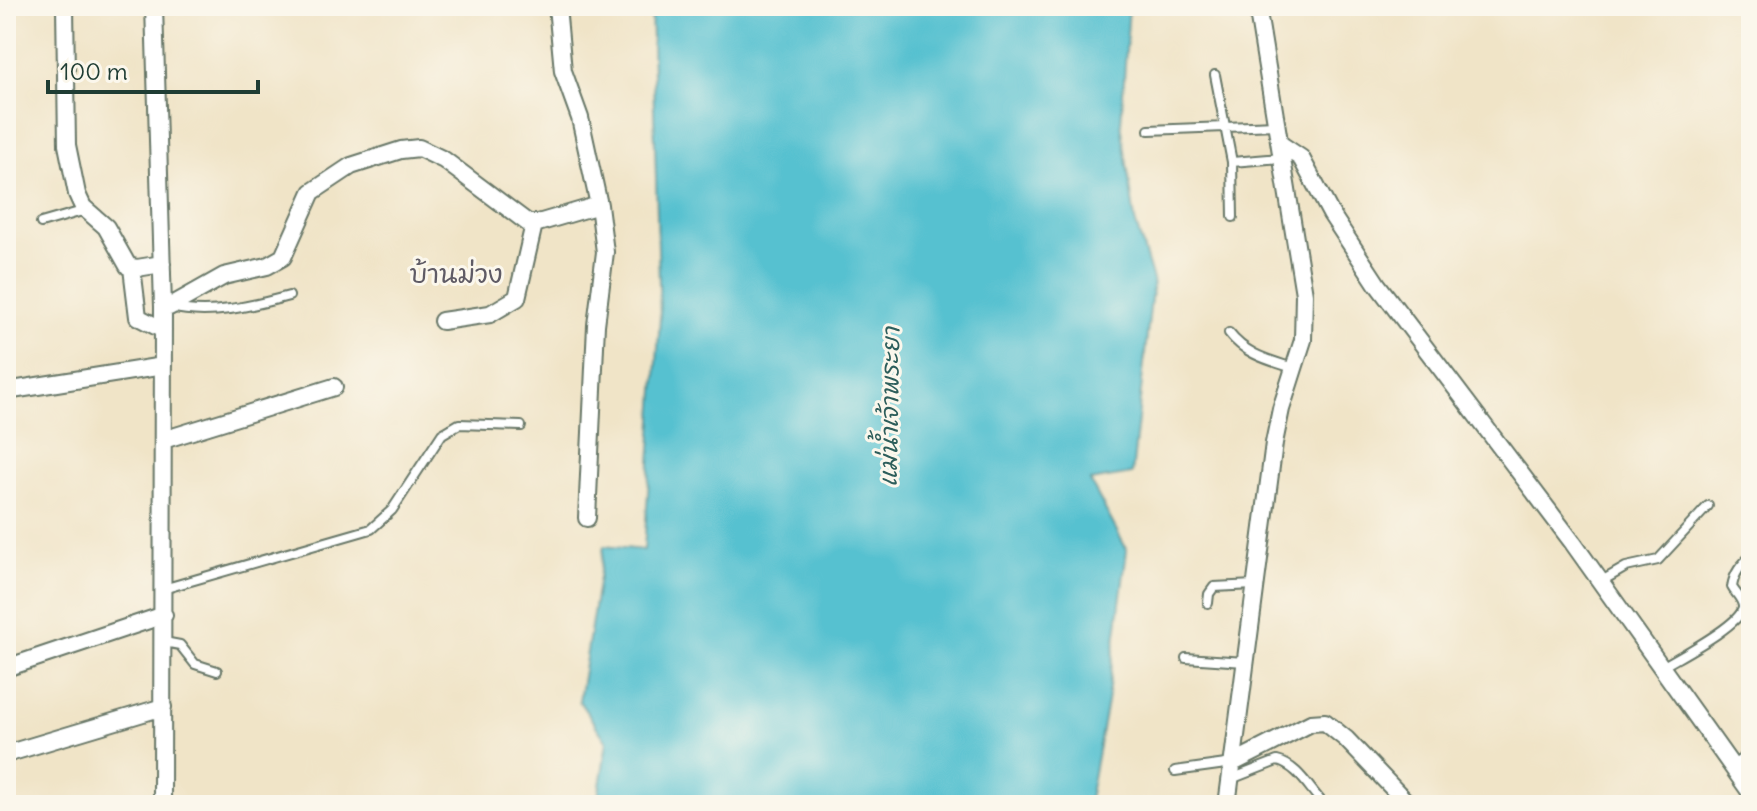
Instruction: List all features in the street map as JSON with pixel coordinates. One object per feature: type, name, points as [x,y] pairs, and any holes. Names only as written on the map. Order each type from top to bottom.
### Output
[{"type":"street","points":[[65,6],[67,145],[77,194],[87,210],[106,227],[132,272],[138,317],[163,330]]},
{"type":"street","points":[[154,6],[166,307],[163,330],[162,805]]},
{"type":"street","points":[[557,6],[563,71],[580,118],[599,205],[605,252],[596,325],[587,518]]},
{"type":"street","points":[[1227,805],[1274,443],[1303,340],[1304,294],[1257,6]]},
{"type":"street","points":[[166,307],[224,276],[267,266],[283,257],[312,192],[351,166],[401,150],[419,148],[439,157],[522,219],[534,224],[599,205]]},
{"type":"street","points":[[1280,151],[1290,149],[1301,158],[1331,214],[1370,274],[1573,543],[1751,793]]},
{"type":"street","points":[[442,321],[490,314],[517,298],[534,224]]},
{"type":"street","points":[[132,272],[162,264]]},
{"type":"street","points":[[6,391],[163,366]]},
{"type":"street","points":[[163,440],[334,387]]},
{"type":"street","points":[[6,668],[164,615]]},
{"type":"street","points":[[6,754],[163,707]]},
{"type":"street","points":[[1232,771],[1311,723],[1325,722],[1346,739],[1409,805]]},
{"type":"lane","points":[[1215,75],[1232,162],[1233,217]]},
{"type":"lane","points":[[1149,130],[1277,125]]},
{"type":"lane","points":[[1232,162],[1280,151]]},
{"type":"lane","points":[[41,223],[87,210]]},
{"type":"lane","points":[[166,307],[183,310],[233,309],[289,296]]},
{"type":"lane","points":[[1229,333],[1259,357],[1293,368]]},
{"type":"lane","points":[[163,589],[371,529],[392,510],[442,434],[459,424],[521,426]]},
{"type":"lane","points":[[1600,582],[1626,567],[1658,560],[1708,506]]},
{"type":"lane","points":[[1661,667],[1725,628],[1741,611],[1742,603],[1732,587],[1733,581],[1741,565],[1751,556]]},
{"type":"lane","points":[[1208,603],[1214,587],[1254,585]]},
{"type":"lane","points":[[164,642],[180,645],[195,664],[217,671]]},
{"type":"lane","points":[[1186,658],[1245,662]]},
{"type":"lane","points":[[1732,766],[1751,752]]},
{"type":"lane","points":[[1175,771],[1232,771],[1277,761],[1292,768],[1320,800]]},
{"type":"water","name":"แม่น้ำเจ้าพระยา","points":[[651,6],[1129,6],[1121,123],[1135,221],[1153,280],[1132,474],[1090,481],[1127,550],[1107,702],[1088,805],[597,805],[607,742],[579,701],[604,546],[644,550],[660,318]]},
{"type":"district","name":"บ้านม่วง","points":[[456,274]]}]
